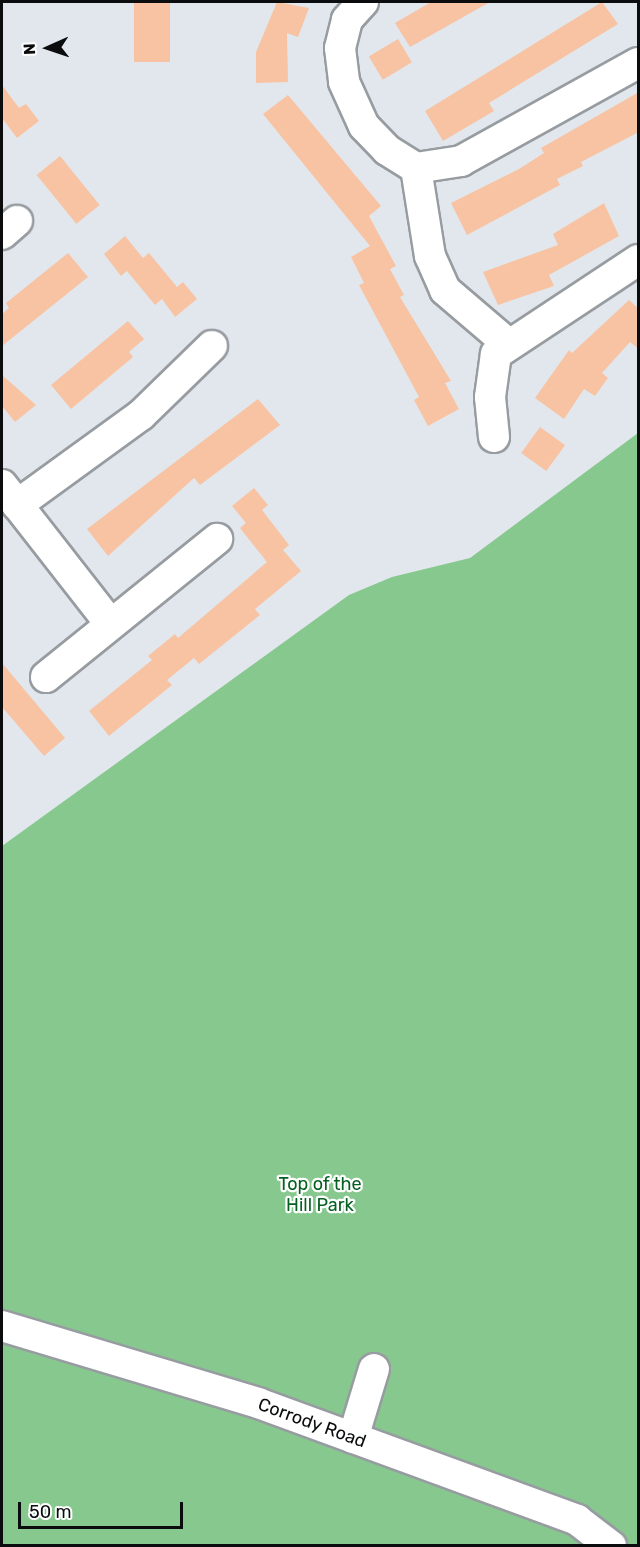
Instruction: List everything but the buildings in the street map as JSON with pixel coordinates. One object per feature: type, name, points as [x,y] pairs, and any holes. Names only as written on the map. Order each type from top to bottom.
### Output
[{"type":"street","points":[[363,2],[347,20],[340,48],[344,82],[364,126],[387,150],[416,168],[461,161],[639,63]]},
{"type":"street","points":[[416,168],[430,256],[445,290],[507,343]]},
{"type":"street","points":[[495,437],[491,378],[496,354],[507,343],[639,260]]},
{"type":"street","points":[[110,623],[9,495],[141,415],[212,346]]},
{"type":"street","points":[[46,677],[110,623],[217,539]]},
{"type":"street","name":"Corrody Road","points":[[2,1326],[258,1403],[577,1520],[611,1545]]},
{"type":"street","points":[[353,1438],[374,1369]]},
{"type":"green space","name":"Top of the Hill Park","points":[[638,433],[638,1545],[2,1545],[2,846],[349,595],[392,577],[470,558]]}]
